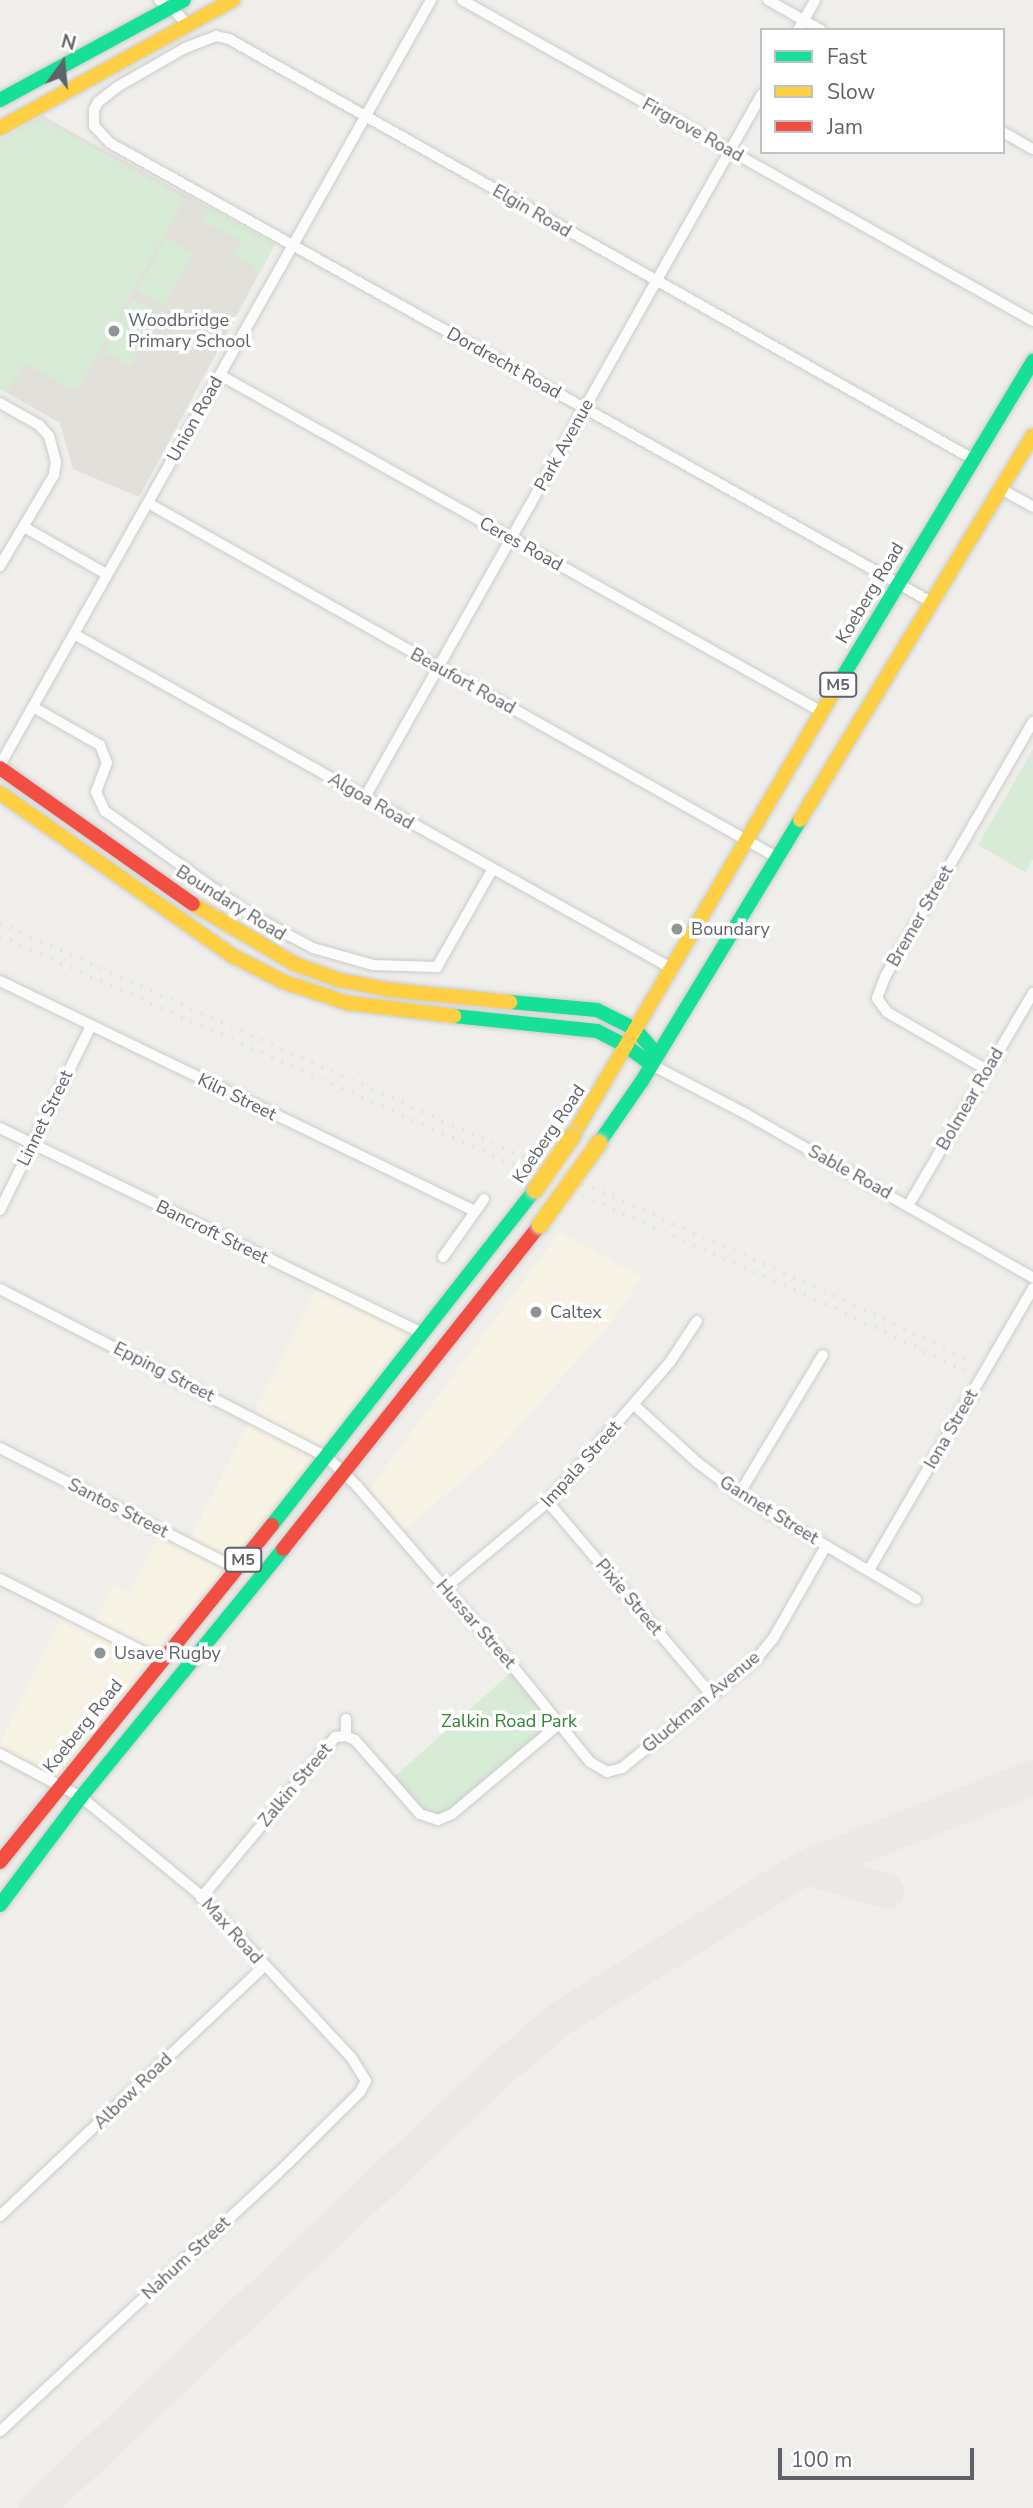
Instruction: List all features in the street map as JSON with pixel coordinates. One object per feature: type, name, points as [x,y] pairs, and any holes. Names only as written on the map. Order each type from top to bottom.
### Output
[{"type":"main road","points":[[0,128],[233,0]]},
{"type":"main road","points":[[0,100],[172,3]]},
{"type":"main road","name":"Koeberg Road","points":[[0,1862],[160,1660],[327,1457],[516,1216],[572,1137],[745,838],[1033,361]]},
{"type":"main road","name":"M5","points":[[0,1906],[81,1797],[346,1473],[540,1224],[658,1062],[1033,436]]},
{"type":"main road","name":"Boundary Road","points":[[0,767],[210,916],[295,964],[339,980],[381,988],[589,1009],[613,1016],[635,1029]]},
{"type":"main road","points":[[0,793],[231,955],[284,982],[348,1003],[380,1008],[582,1028],[606,1034],[658,1062]]},
{"type":"main road","points":[[635,1029],[658,1062]]},
{"type":"street","name":"Union Road","points":[[0,767],[106,574],[432,0]]},
{"type":"street","name":"Firgrove Road","points":[[462,0],[1033,321]]},
{"type":"street","points":[[768,0],[801,25],[815,0]]},
{"type":"street","points":[[172,3],[187,24]]},
{"type":"street","name":"Elgin Road","points":[[94,110],[98,102],[117,88],[193,43],[216,36],[239,43],[973,459]]},
{"type":"street","name":"Park Avenue","points":[[365,797],[760,98]]},
{"type":"street","name":"Dordrecht Road","points":[[94,110],[94,127],[103,139],[933,603]]},
{"type":"street","points":[[1005,133],[1033,149]]},
{"type":"street","name":"Ceres Road","points":[[220,375],[822,712]]},
{"type":"street","points":[[0,403],[38,425],[49,436],[56,463],[54,475],[0,566]]},
{"type":"street","points":[[1002,489],[1033,507]]},
{"type":"street","name":"Beaufort Road","points":[[148,503],[778,858]]},
{"type":"street","points":[[24,527],[106,574]]},
{"type":"street","name":"Algoa Road","points":[[74,634],[669,967]]},
{"type":"street","points":[[33,707],[100,745],[107,763],[96,792],[105,811],[251,915],[313,948],[373,965],[437,967],[492,870]]},
{"type":"street","name":"Bremer Street","points":[[986,1070],[887,1012],[877,998],[885,977],[1033,722]]},
{"type":"street","name":"Kiln Street","points":[[0,981],[475,1211]]},
{"type":"street","name":"Bolmear Road","points":[[908,1206],[1033,993]]},
{"type":"street","name":"Linnet Street","points":[[0,1210],[91,1026]]},
{"type":"street","name":"Sable Road","points":[[658,1062],[1033,1278]]},
{"type":"street","name":"Bancroft Street","points":[[0,1128],[424,1334]]},
{"type":"street","points":[[443,1257],[484,1199]]},
{"type":"street","name":"Iona Street","points":[[869,1570],[1033,1288]]},
{"type":"street","name":"Epping Street","points":[[0,1289],[327,1457],[346,1473]]},
{"type":"street","name":"Impala Street","points":[[445,1588],[548,1502],[670,1362],[697,1321]]},
{"type":"street","points":[[739,1494],[823,1355]]},
{"type":"street","name":"Gannet Street","points":[[634,1405],[698,1463],[739,1494],[916,1599]]},
{"type":"street","name":"Santos Street","points":[[0,1448],[236,1568]]},
{"type":"street","name":"Hussar Street","points":[[346,1473],[590,1762],[607,1772]]},
{"type":"street","name":"Pixie Street","points":[[548,1502],[710,1693]]},
{"type":"street","name":"Gluckman Avenue","points":[[607,1772],[622,1768],[710,1693],[742,1671],[773,1639],[826,1546]]},
{"type":"street","points":[[0,1579],[160,1660]]},
{"type":"street","points":[[346,1719],[346,1736]]},
{"type":"street","name":"Zalkin Street","points":[[201,1898],[331,1739],[346,1736],[358,1742],[420,1814],[432,1820],[452,1814],[559,1724]]},
{"type":"street","name":"Max Road","points":[[0,1754],[61,1784],[81,1797],[201,1898],[351,2057],[366,2081]]},
{"type":"street","name":"Albow Road","points":[[0,2216],[264,1966]]},
{"type":"street","name":"Nahum Street","points":[[0,2431],[277,2174],[360,2092],[366,2081]]},
{"type":"shaded area","name":"Woodbridge Primary School","points":[[43,116],[275,244],[139,497],[73,469],[60,423],[0,389],[0,140]]},
{"type":"shaded area","points":[[560,1232],[642,1277],[607,1327],[492,1456],[399,1534],[365,1495]]},
{"type":"shaded area","points":[[319,1284],[424,1334],[61,1784],[0,1754],[0,1744],[64,1611],[93,1625],[113,1585],[130,1593],[162,1530],[189,1542]]},
{"type":"green space","points":[[40,118],[185,199],[76,392],[24,363],[7,393],[0,389],[0,140]]},
{"type":"green space","points":[[210,208],[275,244],[259,274],[254,271],[256,267],[234,255],[241,241],[203,221]]},
{"type":"green space","points":[[166,238],[193,253],[164,306],[137,290]]},
{"type":"green space","points":[[132,299],[158,313],[130,366],[104,352]]},
{"type":"green space","points":[[1033,749],[1033,859],[1025,872],[978,845]]},
{"type":"green space","name":"Zalkin Road Park","points":[[515,1669],[559,1725],[453,1817],[428,1816],[393,1778]]},
{"type":"taxiway","points":[[36,2508],[499,2070],[560,2018],[803,1868],[1033,1777]]},
{"type":"taxiway","points":[[807,1867],[886,1891]]},
{"type":"railway","points":[[0,923],[844,1300],[973,1362]]},
{"type":"railway","points":[[0,936],[815,1299],[968,1372]]},
{"type":"traffic: fast","points":[[0,100],[184,0]]},
{"type":"traffic: fast","points":[[837,686],[1033,361]]},
{"type":"traffic: fast","points":[[599,1143],[642,1081],[800,820]]},
{"type":"traffic: fast","points":[[510,1002],[597,1010],[635,1029],[657,1054]]},
{"type":"traffic: fast","points":[[454,1016],[597,1031],[626,1046],[652,1065]]},
{"type":"traffic: fast","points":[[272,1525],[535,1190]]},
{"type":"traffic: fast","points":[[0,1905],[81,1797],[283,1549]]},
{"type":"traffic: slow","points":[[0,128],[233,0]]},
{"type":"traffic: slow","points":[[800,820],[1033,436]]},
{"type":"traffic: slow","points":[[572,1137],[837,686]]},
{"type":"traffic: slow","points":[[0,793],[231,955],[284,982],[348,1003],[454,1016]]},
{"type":"traffic: slow","points":[[193,904],[295,964],[339,980],[391,990],[510,1002]]},
{"type":"traffic: slow","points":[[535,1190],[572,1137]]},
{"type":"traffic: slow","points":[[540,1225],[599,1143]]},
{"type":"traffic: jam","points":[[0,768],[193,904]]},
{"type":"traffic: jam","points":[[283,1549],[540,1225]]},
{"type":"traffic: jam","points":[[0,1862],[272,1525]]},
{"type":"place","name":"Woodbridge Primary School","points":[[114,331]]},
{"type":"place","name":"Boundary","points":[[677,929]]},
{"type":"place","name":"Caltex","points":[[536,1312]]},
{"type":"place","name":"Usave Rugby","points":[[100,1653]]}]
